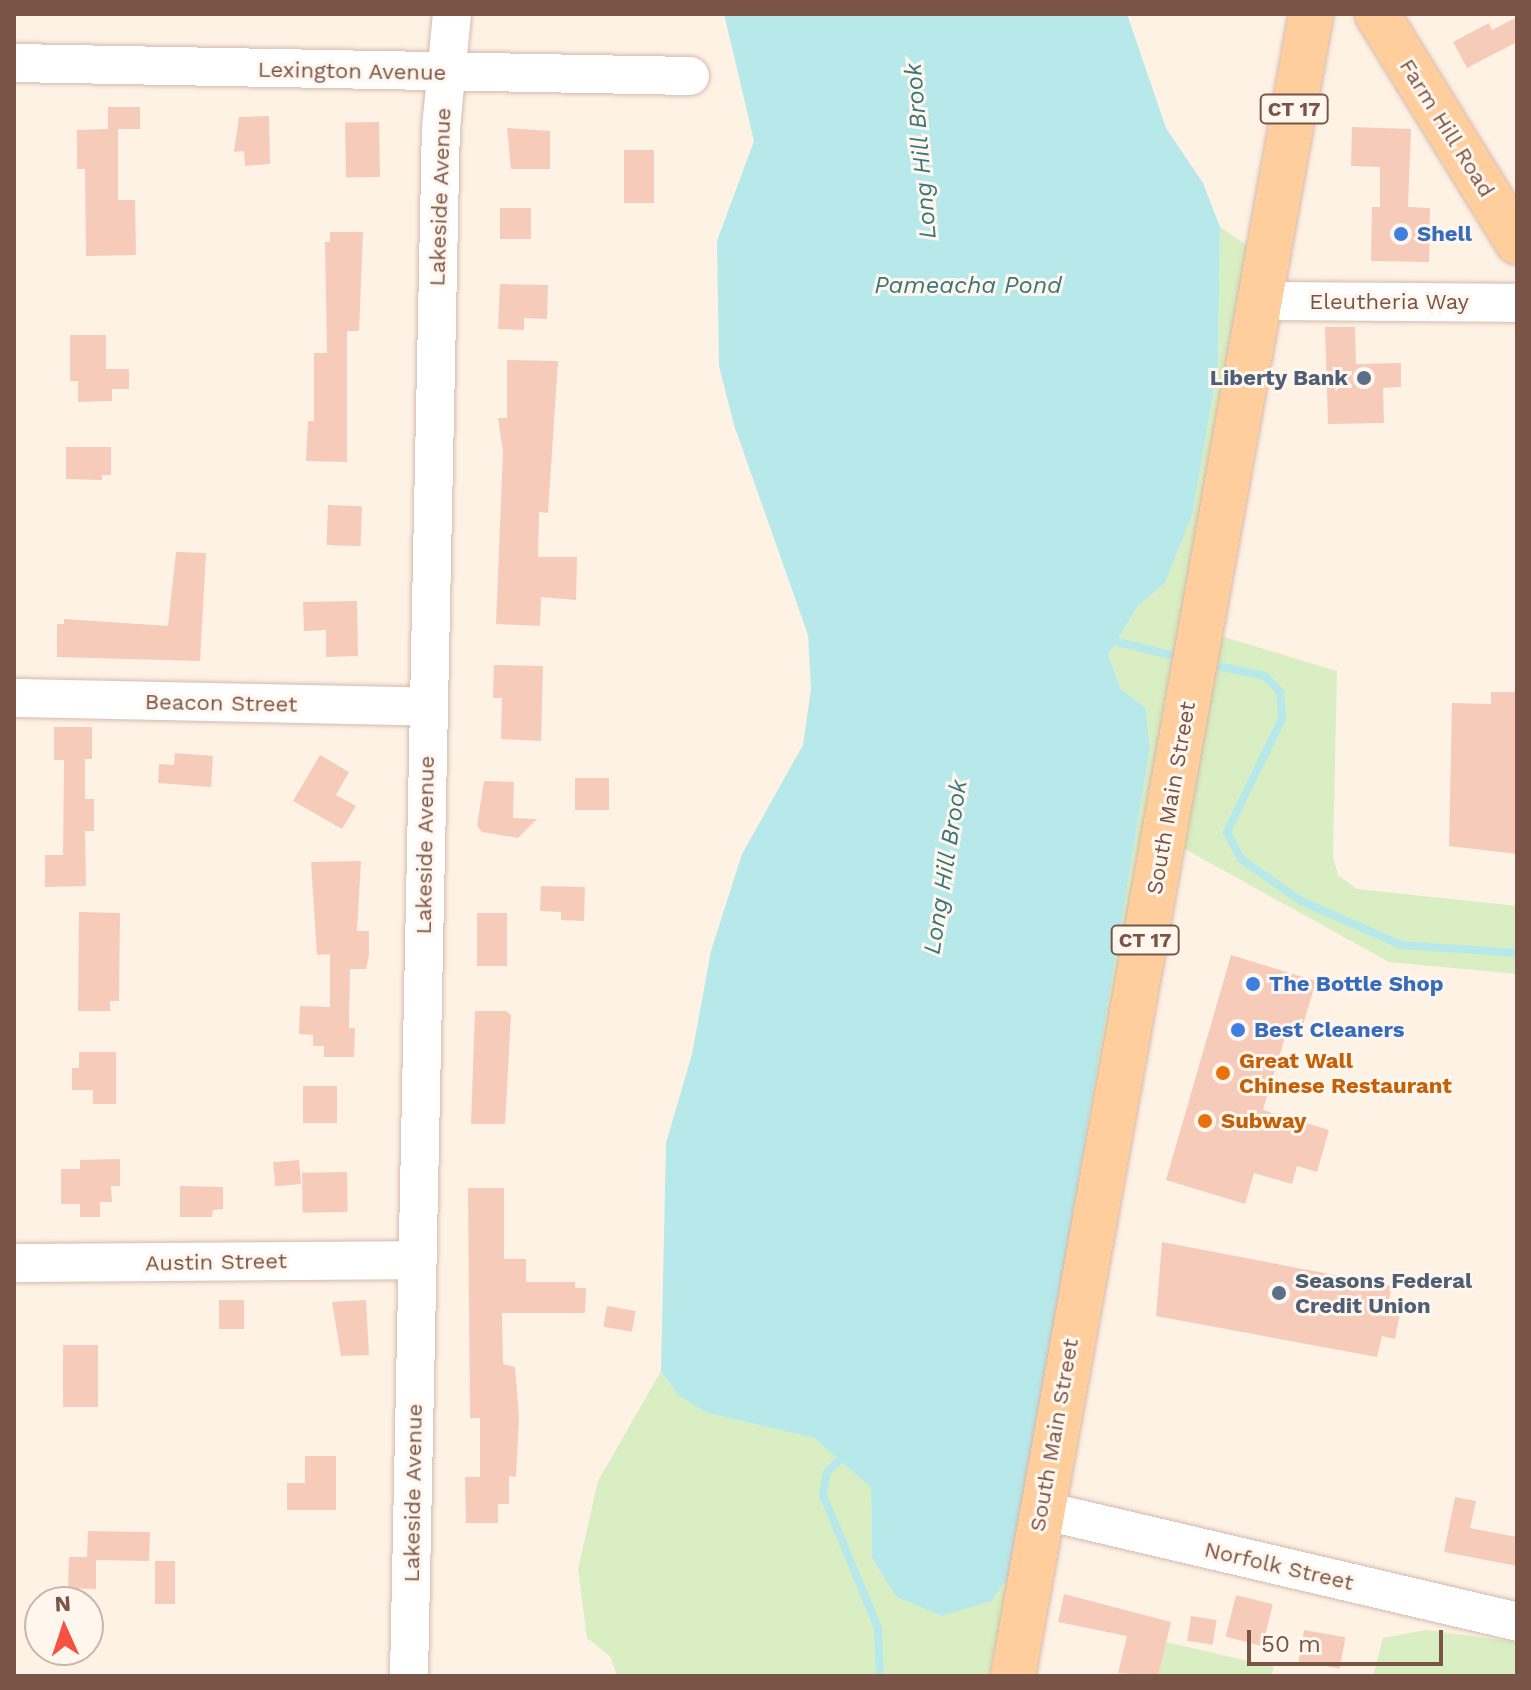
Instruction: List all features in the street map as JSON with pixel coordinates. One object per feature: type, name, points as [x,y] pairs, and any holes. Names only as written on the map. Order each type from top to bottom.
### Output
[{"type":"main road","name":"South Main Street","points":[[1013,1676],[1311,14]]},
{"type":"main road","name":"Farm Hill Road","points":[[1377,14],[1517,242]]},
{"type":"street","name":"Lakeside Avenue","points":[[409,1676],[444,73],[452,14]]},
{"type":"street","name":"Lexington Avenue","points":[[14,63],[690,76]]},
{"type":"street","name":"Eleutheria Way","points":[[1260,301],[1517,303]]},
{"type":"street","name":"Beacon Street","points":[[14,698],[428,707]]},
{"type":"street","name":"Austin Street","points":[[14,1263],[418,1260]]},
{"type":"street","name":"Norfolk Street","points":[[1041,1510],[1517,1622]]},
{"type":"green space","points":[[1220,227],[1251,248],[1055,1320],[1150,749],[1146,708],[1121,689],[1108,655],[1138,606],[1165,583],[1218,365]]},
{"type":"green space","points":[[1221,636],[1337,671],[1333,857],[1338,875],[1357,889],[1517,906],[1517,974],[1389,962],[1183,848]]},
{"type":"green space","points":[[661,1371],[678,1395],[707,1413],[814,1438],[871,1488],[872,1558],[896,1597],[942,1616],[991,1601],[1014,1567],[989,1676],[617,1676],[610,1656],[587,1638],[578,1569],[598,1481]]},
{"type":"green space","points":[[1426,1630],[1517,1642],[1517,1676],[1373,1676],[1383,1638]]},
{"type":"green space","points":[[1166,1642],[1274,1667],[1271,1676],[1158,1676]]},
{"type":"water","name":"Pameacha Pond","points":[[724,14],[1127,14],[1166,128],[1203,183],[1220,227],[1218,365],[1192,515],[1165,583],[1138,606],[1108,655],[1121,689],[1146,708],[1150,749],[1014,1567],[992,1601],[942,1616],[896,1597],[872,1558],[871,1488],[814,1438],[707,1413],[678,1395],[661,1371],[666,1143],[692,1054],[711,951],[742,854],[803,745],[811,689],[808,635],[734,425],[719,366],[717,241],[754,141]]},
{"type":"building","points":[[1517,17],[1517,42],[1467,68],[1453,42],[1489,23],[1492,30]]},
{"type":"building","points":[[108,107],[140,107],[140,129],[118,129],[118,200],[135,200],[136,255],[86,256],[85,169],[77,169],[77,130],[108,129]]},
{"type":"building","points":[[269,116],[270,164],[245,166],[244,151],[234,152],[239,117]]},
{"type":"building","points":[[379,122],[380,177],[346,178],[345,123]]},
{"type":"building","points":[[1352,127],[1411,129],[1408,207],[1430,208],[1429,262],[1371,261],[1372,207],[1380,207],[1380,167],[1351,166]]},
{"type":"building","points":[[507,128],[550,131],[550,169],[511,169]]},
{"type":"building","points":[[624,150],[654,150],[654,203],[624,203]]},
{"type":"building","points":[[500,208],[531,208],[531,239],[500,239]]},
{"type":"building","points":[[330,232],[363,232],[359,331],[347,331],[347,462],[306,461],[308,421],[314,421],[314,353],[327,353],[325,242],[330,242]]},
{"type":"building","points":[[500,284],[548,285],[547,319],[524,318],[524,330],[498,329]]},
{"type":"building","name":"Liberty Bank","points":[[1325,327],[1355,327],[1356,364],[1401,363],[1401,387],[1383,388],[1384,423],[1328,424]]},
{"type":"building","points":[[70,335],[106,335],[106,369],[129,369],[129,389],[112,389],[112,401],[78,402],[78,381],[70,381]]},
{"type":"building","points":[[507,360],[558,361],[548,513],[539,512],[538,557],[577,557],[576,600],[541,597],[540,626],[496,624],[503,452],[498,418],[507,418]]},
{"type":"building","points":[[66,447],[111,447],[111,475],[102,475],[102,480],[66,479]]},
{"type":"building","points":[[328,505],[362,506],[361,546],[327,545]]},
{"type":"building","points":[[176,552],[206,553],[200,661],[57,657],[57,624],[64,624],[64,619],[168,626]]},
{"type":"building","points":[[357,601],[358,656],[326,657],[326,630],[304,631],[303,602]]},
{"type":"building","points":[[494,665],[543,666],[541,741],[501,739],[502,698],[493,698]]},
{"type":"building","points":[[1491,692],[1517,692],[1517,854],[1449,846],[1452,703],[1491,704]]},
{"type":"building","points":[[54,727],[92,727],[92,759],[85,759],[85,799],[94,799],[94,831],[85,831],[86,886],[45,887],[45,855],[63,855],[64,760],[54,760]]},
{"type":"building","points":[[175,753],[213,756],[211,787],[158,783],[159,764],[174,765]]},
{"type":"building","points":[[320,755],[349,772],[336,795],[356,806],[342,829],[293,801]]},
{"type":"building","points":[[575,778],[609,778],[609,810],[575,810]]},
{"type":"building","points":[[484,781],[514,782],[513,818],[537,819],[518,838],[482,832],[477,826]]},
{"type":"building","points":[[361,861],[357,931],[369,931],[369,955],[366,969],[350,969],[349,1028],[355,1028],[354,1057],[324,1057],[324,1046],[313,1046],[313,1035],[299,1034],[300,1006],[330,1007],[330,954],[317,955],[311,862]]},
{"type":"building","points":[[541,886],[585,887],[584,921],[561,920],[561,912],[540,911]]},
{"type":"building","points":[[79,912],[120,913],[119,1001],[110,1001],[110,1011],[78,1011]]},
{"type":"building","points":[[477,913],[507,913],[507,966],[477,966]]},
{"type":"building","points":[[1231,955],[1316,981],[1300,1035],[1287,1031],[1263,1110],[1329,1130],[1317,1172],[1297,1166],[1292,1184],[1254,1173],[1245,1204],[1166,1180]]},
{"type":"building","points":[[475,1011],[506,1011],[511,1015],[505,1124],[471,1124]]},
{"type":"building","points":[[79,1052],[116,1052],[116,1104],[93,1104],[93,1090],[72,1090],[72,1068],[79,1068]]},
{"type":"building","points":[[303,1086],[337,1086],[337,1123],[303,1123]]},
{"type":"building","points":[[120,1159],[120,1186],[111,1186],[112,1202],[100,1202],[100,1217],[80,1217],[80,1204],[61,1204],[61,1169],[80,1169],[80,1160]]},
{"type":"building","points":[[299,1160],[301,1184],[275,1186],[273,1162]]},
{"type":"building","points":[[347,1172],[348,1212],[303,1213],[302,1173]]},
{"type":"building","points":[[180,1186],[223,1187],[223,1209],[213,1210],[212,1217],[180,1217]]},
{"type":"building","points":[[468,1188],[504,1188],[504,1259],[526,1259],[526,1282],[575,1282],[575,1288],[586,1288],[585,1313],[502,1313],[503,1364],[515,1367],[519,1417],[516,1477],[509,1476],[509,1504],[498,1504],[498,1523],[466,1523],[465,1477],[480,1477],[480,1418],[470,1418]]},
{"type":"building","points":[[1162,1242],[1392,1286],[1388,1306],[1401,1308],[1395,1339],[1382,1336],[1377,1357],[1156,1316]]},
{"type":"building","points":[[219,1300],[244,1300],[244,1329],[219,1329]]},
{"type":"building","points":[[366,1300],[369,1355],[341,1356],[332,1302]]},
{"type":"building","points":[[607,1306],[636,1311],[632,1332],[603,1327]]},
{"type":"building","points":[[63,1345],[98,1345],[98,1407],[63,1407]]},
{"type":"building","points":[[305,1456],[336,1456],[336,1510],[287,1510],[287,1483],[305,1483]]},
{"type":"building","points":[[1455,1497],[1476,1501],[1470,1528],[1517,1537],[1517,1566],[1444,1552]]},
{"type":"building","points":[[88,1531],[150,1532],[149,1561],[96,1560],[96,1586],[68,1586],[69,1557],[87,1557]]},
{"type":"building","points":[[155,1561],[175,1561],[175,1604],[155,1604]]},
{"type":"building","points":[[1064,1594],[1171,1622],[1158,1676],[1118,1673],[1127,1636],[1058,1622]]},
{"type":"building","points":[[1236,1595],[1273,1604],[1262,1646],[1226,1637]]},
{"type":"building","points":[[1191,1616],[1217,1620],[1213,1645],[1187,1641]]},
{"type":"building","points":[[1304,1630],[1345,1637],[1340,1669],[1298,1662]]},
{"type":"waterway","points":[[1110,640],[1170,655]]},
{"type":"waterway","points":[[1222,667],[1265,676],[1280,692],[1282,719],[1227,832],[1241,859],[1301,901],[1401,945],[1517,953]]},
{"type":"waterway","name":"Long Hill Brook","points":[[844,1456],[827,1472],[823,1495],[878,1628],[880,1676]]},
{"type":"place","name":"Shell","points":[[1401,234]]},
{"type":"place","name":"Liberty Bank","points":[[1364,378]]},
{"type":"place","name":"The Bottle Shop","points":[[1253,984]]},
{"type":"place","name":"Best Cleaners","points":[[1238,1030]]},
{"type":"place","name":"Great Wall Chinese Restaurant","points":[[1223,1073]]},
{"type":"place","name":"Subway","points":[[1205,1121]]},
{"type":"place","name":"Seasons Federal Credit Union","points":[[1279,1293]]}]
